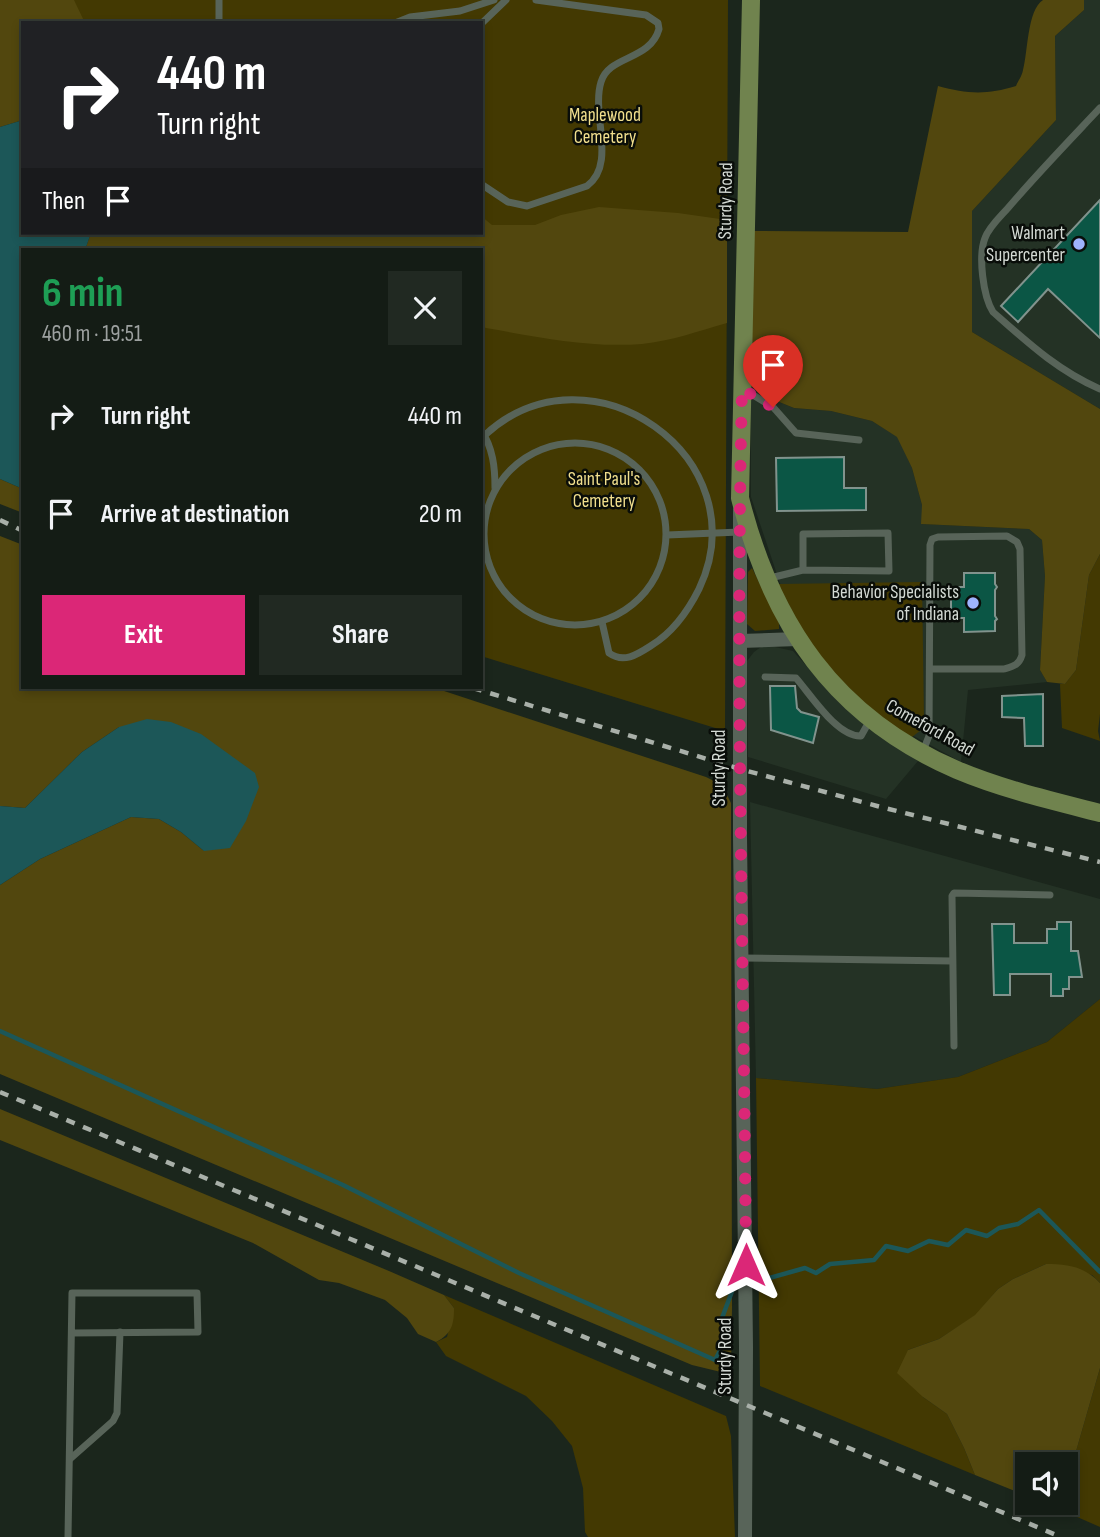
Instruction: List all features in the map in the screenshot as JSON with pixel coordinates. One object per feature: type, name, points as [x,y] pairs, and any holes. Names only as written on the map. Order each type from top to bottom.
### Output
[{"type":"street","name":"Sturdy Road","points":[[745,1537],[740,498],[751,0]]},
{"type":"street","name":"Comeford Road","points":[[740,498],[750,536],[780,611],[817,666],[844,696],[870,719],[922,752],[958,770],[1100,813]]},
{"type":"street","points":[[740,641],[798,639]]},
{"type":"lane","points":[[219,0],[219,21]]},
{"type":"lane","points":[[401,21],[410,17],[460,11],[494,0]]},
{"type":"lane","points":[[483,22],[506,0]]},
{"type":"lane","points":[[483,185],[508,202],[527,206],[587,186],[594,181],[602,167],[599,94],[603,76],[619,63],[645,51],[652,44],[659,29],[658,23],[646,15],[536,0]]},
{"type":"lane","points":[[1100,108],[1017,197],[987,232],[983,242],[983,284],[987,302],[993,312],[1046,359],[1079,380],[1100,389]]},
{"type":"lane","points":[[742,389],[773,407],[796,433],[859,440]]},
{"type":"lane","points":[[495,488],[511,469],[536,452],[567,443],[595,445],[621,455],[647,478],[663,508],[667,535],[662,565],[644,595],[630,608],[602,622],[568,625],[550,622],[514,603],[504,592],[489,567],[484,538],[483,524],[495,488],[495,469],[492,453],[483,433],[517,412],[541,403],[584,399],[622,407],[643,417],[663,431],[681,450],[695,471],[705,495],[711,533],[709,558],[703,580],[692,603],[677,624],[656,643],[637,655],[624,659],[609,653],[602,622]]},
{"type":"lane","points":[[667,535],[740,532]]},
{"type":"lane","points":[[766,579],[803,570],[889,571],[888,533],[803,534],[803,570]]},
{"type":"lane","points":[[922,752],[929,736],[930,545],[932,539],[1007,536],[1014,540],[1020,549],[1020,661],[1015,666],[1004,669],[930,669]]},
{"type":"lane","points":[[765,677],[796,678],[840,729],[854,736],[861,736],[870,719]]},
{"type":"lane","points":[[954,1046],[952,896],[1050,895]]},
{"type":"lane","points":[[743,958],[952,961]]},
{"type":"lane","points":[[68,1537],[72,1293],[197,1293],[198,1332],[72,1333]]},
{"type":"lane","points":[[70,1459],[113,1421],[117,1413],[120,1332]]},
{"type":"shaded area","points":[[0,0],[74,0],[84,21],[21,21],[21,121],[0,127]]},
{"type":"shaded area","points":[[1043,0],[1084,0],[1084,10],[1055,36],[1056,120],[972,211],[972,332],[1100,409],[1100,554],[1089,575],[1076,670],[1065,684],[1047,682],[1040,670],[1045,576],[1042,540],[1029,529],[921,524],[922,505],[912,468],[897,437],[872,421],[831,411],[794,408],[767,397],[751,380],[752,231],[908,232],[938,86],[977,92],[1016,86],[1025,63],[1034,13]]},
{"type":"shaded area","points":[[1084,0],[1100,0],[1100,409],[972,332],[972,211],[1056,120],[1055,36],[1084,10]]},
{"type":"shaded area","points":[[599,207],[727,220],[727,323],[664,341],[622,345],[564,341],[486,328],[483,327],[483,248],[86,248],[90,235],[483,235],[483,218],[492,225],[535,225],[561,215]]},
{"type":"shaded area","points":[[751,380],[767,397],[794,408],[831,411],[872,421],[898,437],[912,468],[922,505],[922,524],[1029,529],[1042,540],[1045,576],[1040,670],[1047,682],[968,690],[961,762],[899,728],[788,607],[751,497]]},
{"type":"shaded area","points":[[0,479],[21,488],[21,512],[0,504]]},
{"type":"shaded area","points":[[0,536],[21,544],[21,689],[438,689],[706,777],[722,785],[731,803],[731,1367],[725,1373],[692,1365],[0,1074],[0,885],[40,859],[131,817],[159,819],[181,832],[204,851],[119,727],[82,752],[25,808],[0,806]]},
{"type":"shaded area","points":[[761,647],[793,651],[833,695],[918,761],[886,799],[748,757],[747,661]]},
{"type":"shaded area","points":[[750,802],[1100,899],[1100,999],[1047,1042],[958,1077],[877,1089],[756,1078]]},
{"type":"shaded area","points":[[0,1109],[444,1295],[454,1308],[451,1328],[446,1336],[436,1342],[418,1334],[407,1318],[385,1300],[339,1283],[319,1280],[253,1243],[0,1140]]},
{"type":"shaded area","points":[[1046,1264],[1075,1267],[1100,1283],[1100,1368],[1076,1452],[1015,1452],[1015,1491],[975,1475],[947,1414],[897,1373],[908,1350],[939,1339],[975,1315],[998,1289]]},
{"type":"green space","points":[[58,0],[728,0],[725,731],[483,657],[483,248],[86,248],[90,235],[483,235],[483,21],[65,21]]},
{"type":"green space","points":[[1100,554],[1100,741],[1062,728],[1060,684],[1065,684],[1076,670],[1089,575]]},
{"type":"green space","points":[[752,568],[779,623],[779,629],[755,631],[747,624],[748,572]]},
{"type":"green space","points":[[922,582],[924,720],[921,730],[912,737],[884,722],[815,655],[778,584]]},
{"type":"green space","points":[[1100,999],[1100,1283],[1092,1275],[1046,1264],[998,1289],[976,1315],[939,1339],[908,1350],[923,1397],[947,1414],[975,1475],[760,1386],[756,1078],[877,1089],[958,1077],[1047,1042]]},
{"type":"green space","points":[[444,1295],[726,1416],[731,1436],[735,1537],[588,1537],[585,1532],[583,1488],[572,1446],[552,1421],[526,1396],[446,1356],[436,1342],[447,1337],[454,1308]]},
{"type":"green space","points":[[1100,1368],[1100,1527],[1073,1515],[1078,1515],[1078,1452],[1076,1452]]},
{"type":"water","points":[[21,121],[21,235],[90,235],[86,248],[21,248],[21,488],[0,479],[0,127]]},
{"type":"water","points":[[147,719],[171,722],[201,734],[255,773],[259,787],[246,821],[230,848],[204,851],[181,832],[159,819],[131,817],[40,859],[0,885],[0,806],[25,808],[82,752],[119,727]]},
{"type":"building","name":"Walmart Supercenter","points":[[1100,200],[1100,338],[1048,289],[1018,322],[1001,306]]},
{"type":"building","points":[[844,457],[844,488],[866,488],[866,510],[777,511],[776,458]]},
{"type":"building","name":"Behavior Specialists of Indiana","points":[[964,573],[995,573],[995,631],[964,632],[964,618],[951,618],[951,587],[964,587]]},
{"type":"building","points":[[770,686],[795,686],[797,708],[801,712],[819,717],[813,743],[771,730]]},
{"type":"building","points":[[1043,694],[1043,746],[1025,746],[1024,718],[1002,717],[1002,696]]},
{"type":"building","points":[[1057,922],[1071,922],[1071,951],[1078,951],[1082,977],[1069,977],[1069,989],[1063,989],[1063,996],[1051,996],[1051,974],[1010,974],[1010,995],[994,995],[992,924],[1014,924],[1014,943],[1047,943],[1047,929],[1057,929]]},
{"type":"waterway","points":[[0,1031],[343,1185],[519,1273],[715,1360],[725,1341],[722,1318],[734,1286]]},
{"type":"waterway","points":[[762,1280],[805,1268],[816,1273],[830,1264],[874,1260],[886,1246],[908,1251],[929,1241],[948,1245],[966,1230],[987,1236],[999,1228],[1018,1224],[1039,1210],[1100,1272]]},
{"type":"railway","points":[[0,520],[21,530]]},
{"type":"railway","points":[[476,689],[740,769],[1100,862]]},
{"type":"railway","points":[[0,1092],[1061,1537]]},
{"type":"place","name":"Walmart Supercenter","points":[[1079,244]]},
{"type":"place","name":"Behavior Specialists of Indiana","points":[[973,603]]},
{"type":"route","points":[[746,1265],[740,836],[742,389],[773,407]]},
{"type":"park label","name":"Maplewood Cemetery","points":[[605,126]]},
{"type":"park label","name":"Saint Paul's Cemetery","points":[[604,490]]}]
